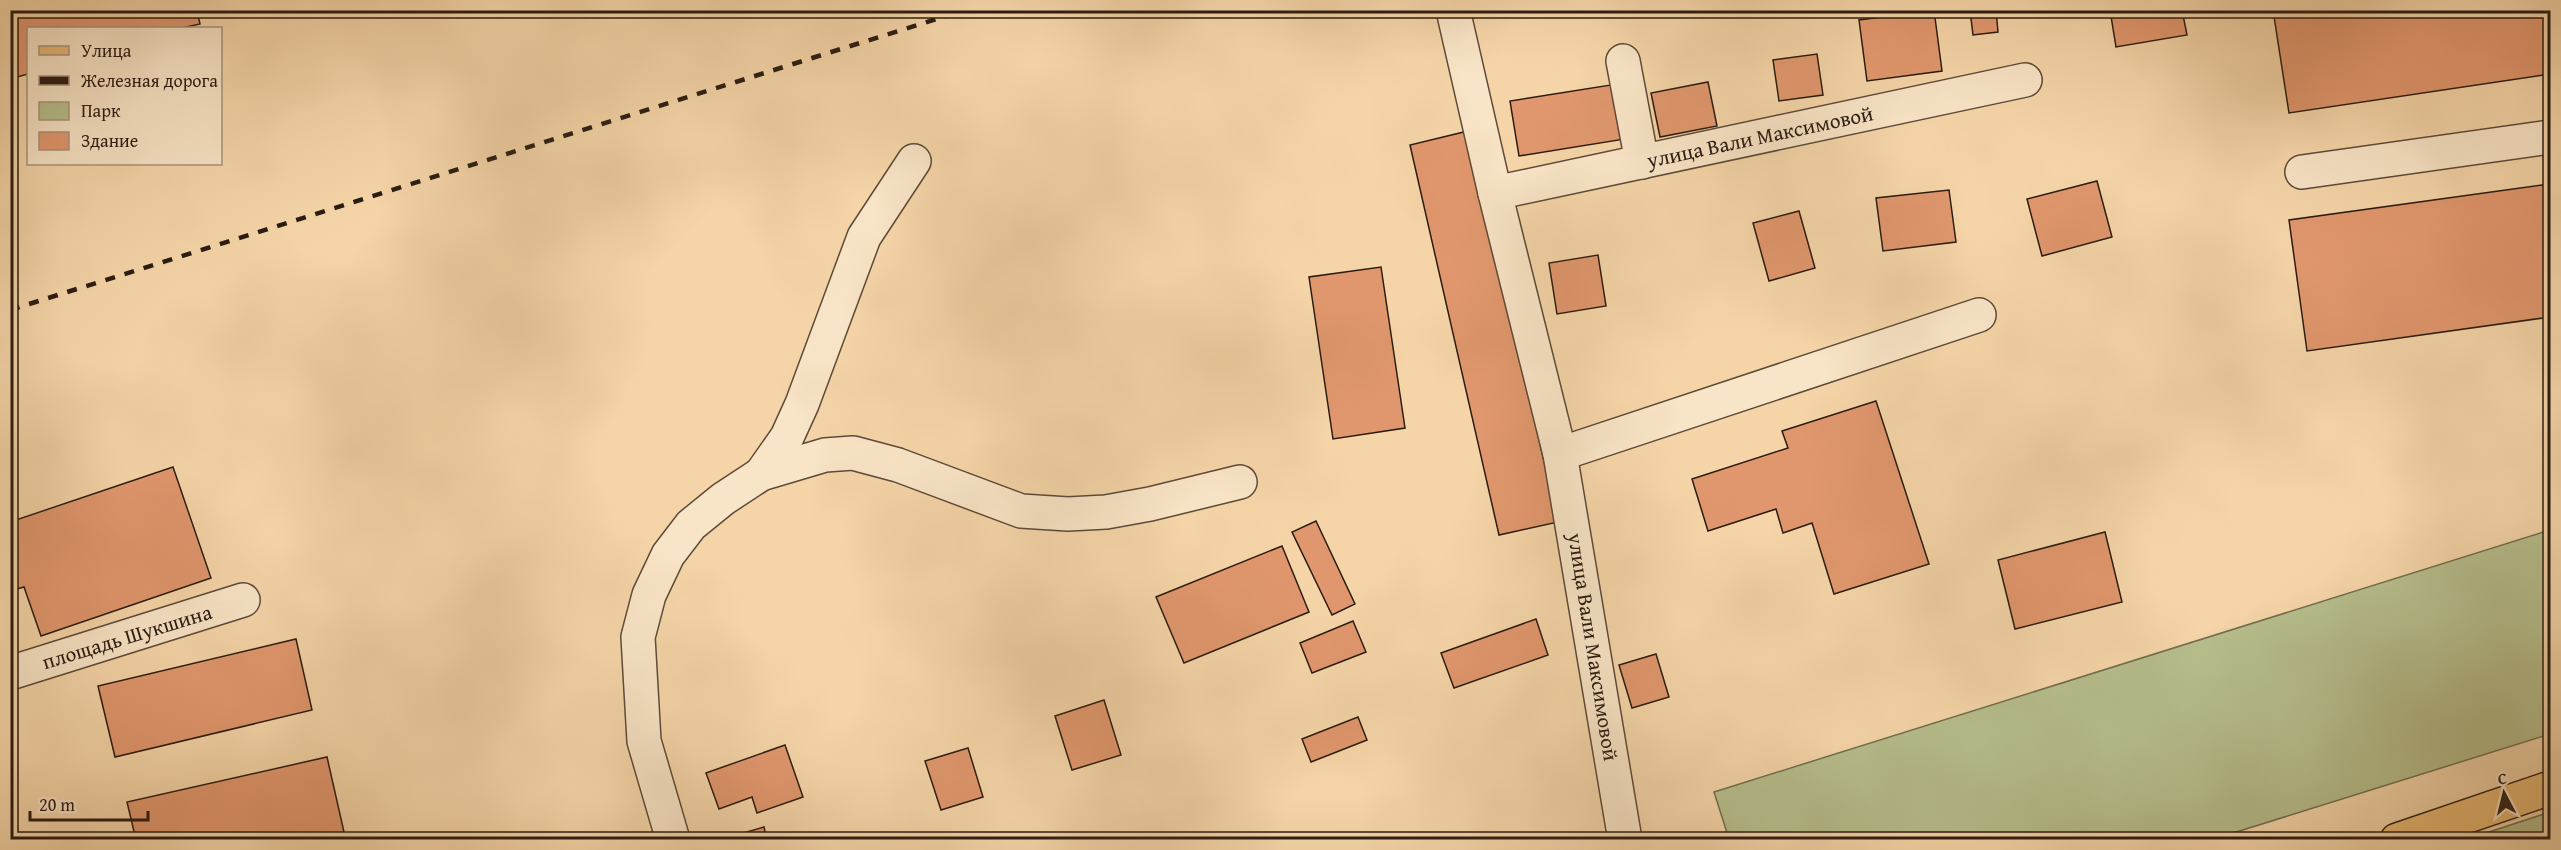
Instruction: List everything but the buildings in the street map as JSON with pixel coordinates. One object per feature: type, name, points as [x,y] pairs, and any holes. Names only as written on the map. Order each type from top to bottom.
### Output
[{"type":"main road","points":[[2397,840],[2550,788]]},
{"type":"street","name":"улица Вали Максимовой","points":[[1453,10],[1495,193],[1560,454],[1624,840]]},
{"type":"street","points":[[1623,61],[1642,162]]},
{"type":"street","name":"улица Вали Максимовой","points":[[1495,193],[2025,80]]},
{"type":"street","points":[[2302,172],[2550,136]]},
{"type":"street","points":[[761,474],[787,437],[802,404],[864,237],[915,161]]},
{"type":"street","points":[[1560,454],[1979,315]]},
{"type":"street","points":[[673,840],[644,741],[638,637],[649,595],[668,555],[690,525],[723,499],[761,474],[825,454],[853,453],[898,465],[1021,511],[1068,514],[1106,512],[1150,504],[1240,482]]},
{"type":"street","name":"площадь Шукшина","points":[[10,673],[243,600]]},
{"type":"green space","points":[[2550,530],[2550,734],[2214,839],[1729,839],[1714,792]]},
{"type":"green space","points":[[2550,812],[2550,839],[2468,839]]},
{"type":"railway","points":[[10,310],[965,10]]}]
